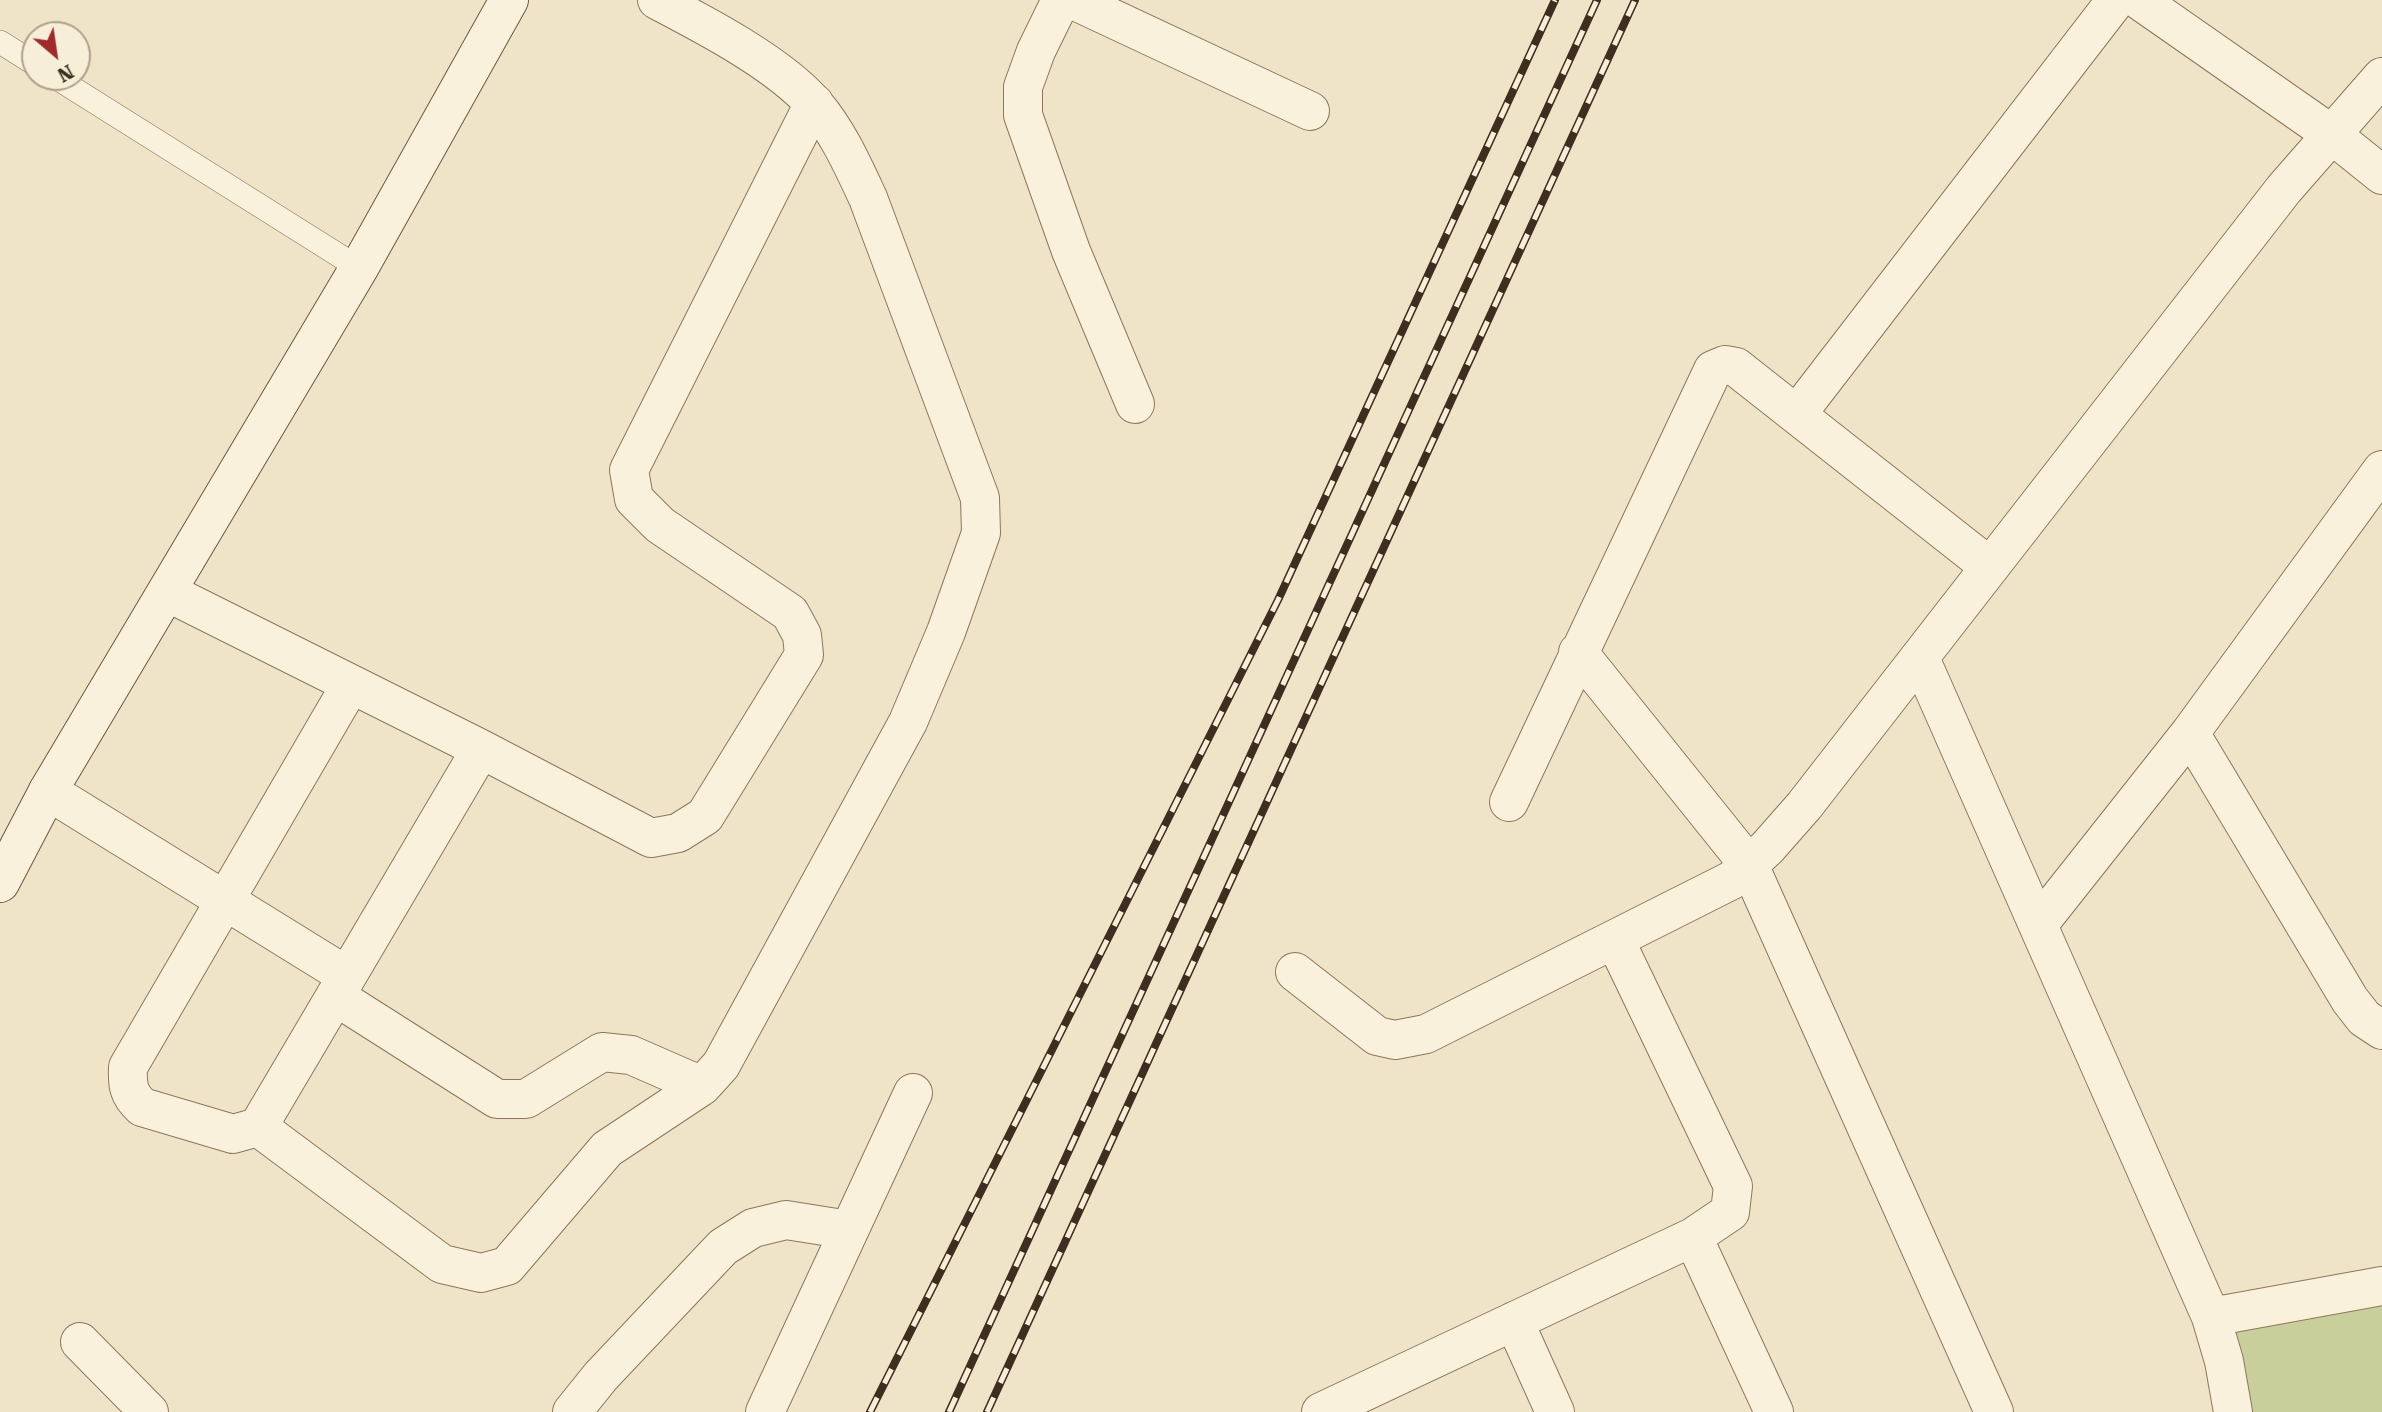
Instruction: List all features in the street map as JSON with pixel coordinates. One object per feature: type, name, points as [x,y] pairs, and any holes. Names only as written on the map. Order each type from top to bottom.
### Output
[{"type":"street","points":[[0,883],[48,791],[359,268],[509,0]]},
{"type":"street","points":[[258,1127],[442,1264],[481,1273],[507,1266],[607,1149],[702,1086],[720,1065],[908,722],[946,632],[981,533],[980,498],[868,198],[836,135],[814,103],[765,63],[709,27],[657,0]]},
{"type":"street","points":[[1061,0],[1036,51],[1023,87],[1023,114],[1071,251],[1135,404]]},
{"type":"street","points":[[1073,0],[1310,111]]},
{"type":"street","points":[[1797,414],[2116,0]]},
{"type":"street","points":[[2139,0],[2332,134],[2382,175]]},
{"type":"street","points":[[1295,972],[1377,1036],[1395,1040],[1426,1034],[1732,880],[1804,806],[2284,189],[2382,77]]},
{"type":"street","points":[[167,592],[481,749],[651,838],[678,834],[705,816],[804,655],[802,635],[790,613],[660,525],[634,499],[629,470],[814,103]]},
{"type":"street","points":[[1509,802],[1713,370],[1725,365],[1736,367],[1990,566]]},
{"type":"street","points":[[2038,925],[2190,733],[2382,470]]},
{"type":"street","points":[[1578,652],[1749,865],[1994,1412]]},
{"type":"street","points":[[1920,658],[2211,1317],[2224,1361],[2233,1412]]},
{"type":"street","points":[[351,684],[128,1068],[127,1084],[131,1097],[142,1107],[233,1134],[258,1127],[481,749]]},
{"type":"street","points":[[2190,733],[2350,1000],[2364,1018],[2382,1030]]},
{"type":"street","points":[[48,791],[226,902],[498,1099],[526,1099],[602,1052],[631,1055],[702,1086]]},
{"type":"street","points":[[1321,1412],[1379,1400],[1514,1321],[1693,1237],[1730,1212],[1733,1186],[1615,940]]},
{"type":"street","points":[[765,1412],[913,1093]]},
{"type":"street","points":[[572,1412],[601,1376],[723,1247],[753,1228],[786,1220],[849,1230]]},
{"type":"street","points":[[1693,1237],[1774,1412]]},
{"type":"street","points":[[2211,1317],[2382,1286]]},
{"type":"street","points":[[1514,1321],[1555,1412]]},
{"type":"street","points":[[80,1342],[149,1412]]},
{"type":"lane","points":[[0,42],[21,55]]},
{"type":"lane","points":[[77,91],[359,268]]},
{"type":"green space","points":[[2382,1286],[2382,1412],[2225,1412],[2211,1317]]},
{"type":"railway","points":[[870,1412],[1278,600],[1555,0]]},
{"type":"railway","points":[[949,1412],[1597,0]]},
{"type":"railway","points":[[987,1412],[1635,0]]}]
